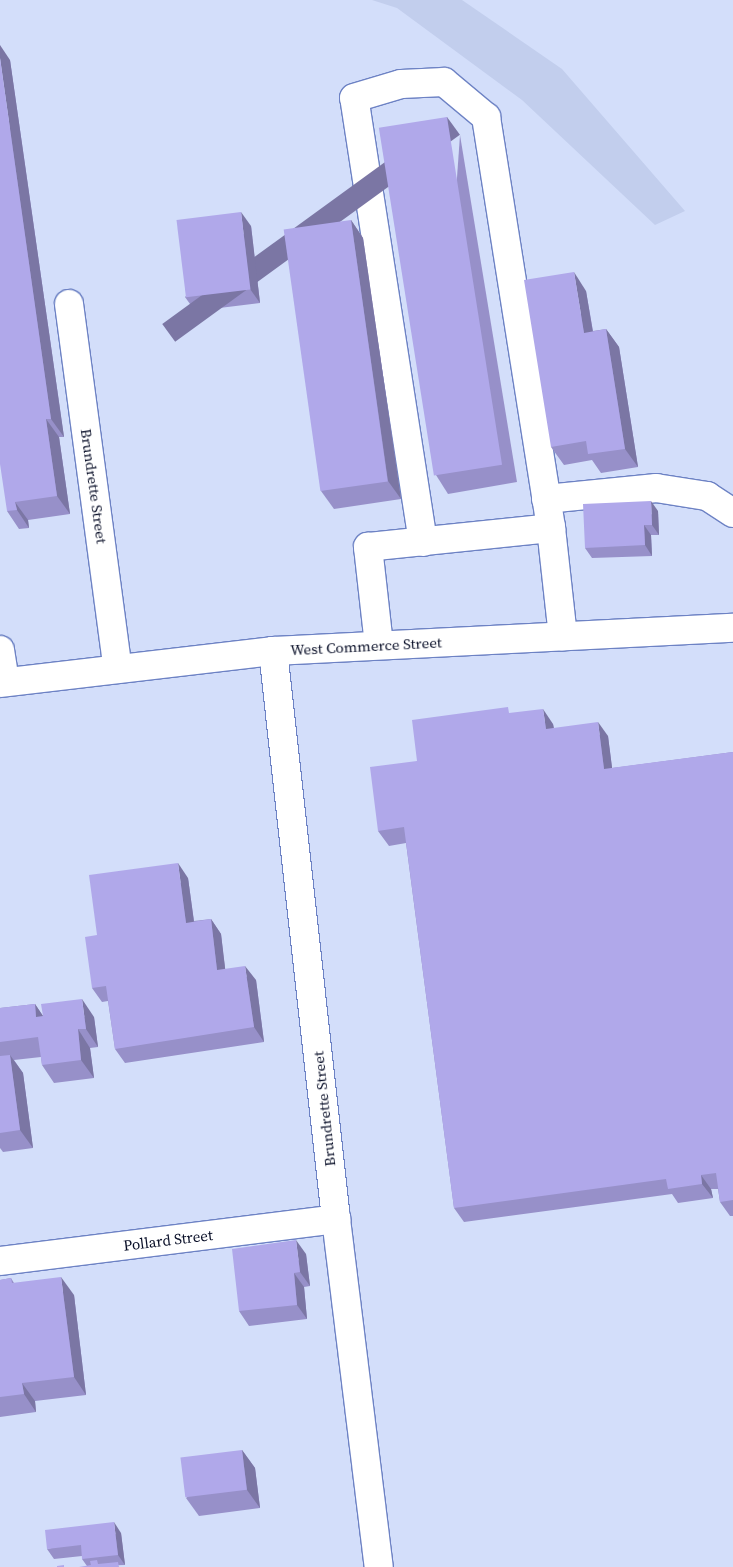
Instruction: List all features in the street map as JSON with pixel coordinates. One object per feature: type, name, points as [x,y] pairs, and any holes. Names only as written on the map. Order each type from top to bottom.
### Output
[{"type":"street","points":[[423,542],[354,98],[400,84],[444,82],[486,117],[551,528],[563,636]]},
{"type":"street","name":"Brundrette Street","points":[[69,304],[118,669]]},
{"type":"street","points":[[546,499],[656,488],[707,496],[733,513]]},
{"type":"street","points":[[379,645],[368,548],[551,528]]},
{"type":"street","name":"West Commerce Street","points":[[2,683],[273,651],[733,628]]},
{"type":"street","points":[[0,650],[2,683]]},
{"type":"street","name":"Brundrette Street","points":[[273,651],[336,1219],[379,1567]]},
{"type":"street","name":"Pollard Street","points":[[0,1261],[336,1219]]},
{"type":"shaded area","points":[[372,0],[462,0],[562,69],[685,211],[655,225],[522,100],[397,8]]},
{"type":"building","points":[[0,58],[51,419],[46,419],[57,496],[15,502],[17,510],[7,511],[0,464]]},
{"type":"building","points":[[447,117],[502,465],[434,475],[379,128]]},
{"type":"building","points":[[241,212],[251,289],[186,297],[176,220]]},
{"type":"building","points":[[351,220],[388,481],[320,491],[284,229]]},
{"type":"building","points":[[574,272],[584,333],[606,329],[625,449],[588,454],[586,441],[551,447],[524,280]]},
{"type":"building","points":[[651,501],[652,525],[644,525],[645,545],[585,548],[583,504]]},
{"type":"building","points":[[508,707],[509,713],[543,709],[546,729],[598,722],[604,769],[733,752],[733,1200],[720,1202],[716,1173],[701,1175],[702,1184],[668,1189],[666,1179],[454,1208],[404,827],[378,831],[370,767],[417,761],[412,720]]},
{"type":"building","points":[[178,863],[186,923],[211,919],[217,970],[245,966],[254,1027],[115,1049],[106,986],[92,988],[85,937],[97,935],[89,875]]},
{"type":"building","points":[[82,999],[86,1029],[78,1029],[81,1060],[42,1065],[38,1037],[0,1042],[0,1008],[35,1004],[36,1017],[43,1016],[41,1004]]},
{"type":"building","points":[[10,1055],[20,1130],[0,1133],[0,1056]]},
{"type":"building","points":[[296,1240],[300,1272],[294,1273],[297,1305],[239,1311],[232,1249]]},
{"type":"building","points":[[61,1277],[74,1377],[22,1383],[24,1394],[0,1397],[0,1280],[11,1278],[12,1283]]},
{"type":"building","points":[[242,1450],[247,1490],[185,1497],[180,1458]]},
{"type":"building","points":[[114,1522],[118,1555],[82,1559],[81,1545],[47,1549],[45,1530]]},
{"type":"building","points":[[97,1560],[98,1564],[118,1562],[119,1567],[79,1567],[91,1565],[90,1561]]}]
